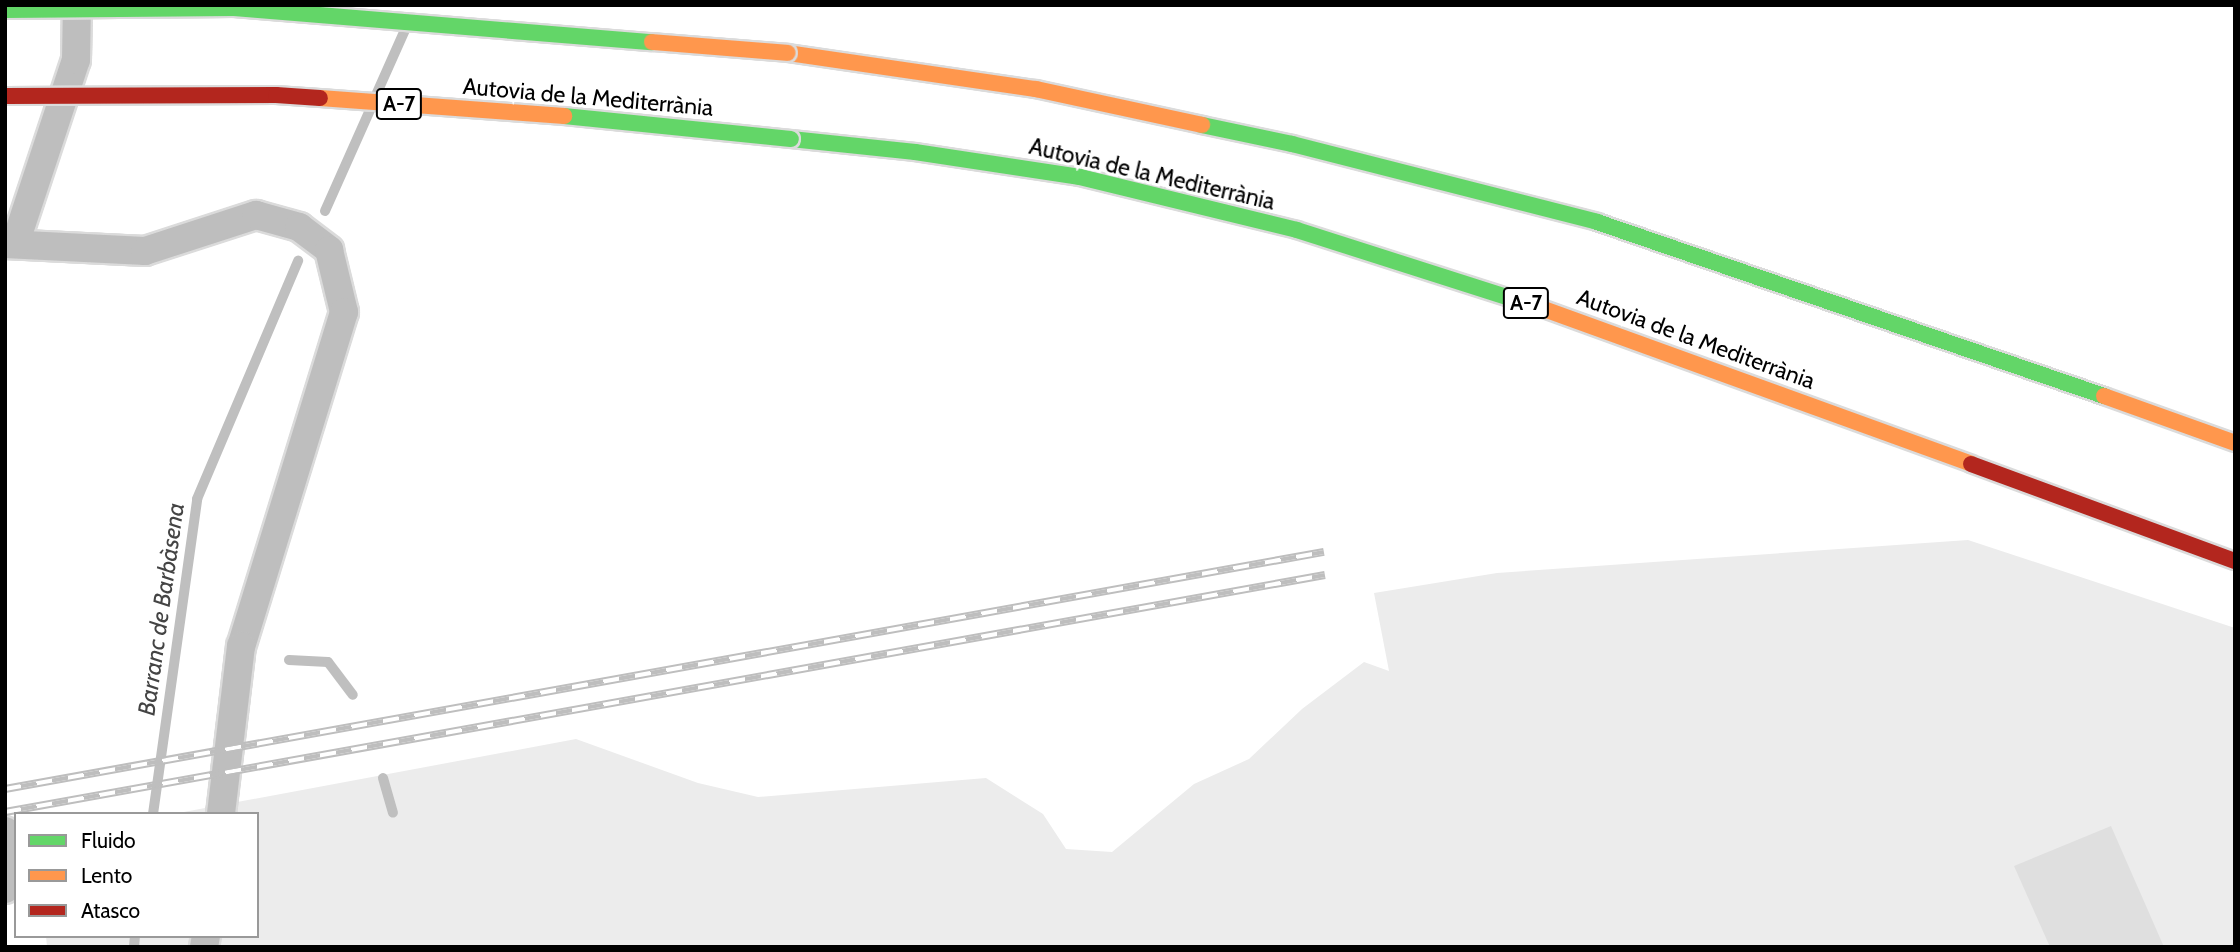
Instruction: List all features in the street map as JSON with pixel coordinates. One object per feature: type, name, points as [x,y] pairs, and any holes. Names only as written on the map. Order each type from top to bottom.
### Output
[{"type":"highway","points":[[5,10],[234,8],[788,53],[1036,89],[1292,144],[1597,222],[2033,370],[2235,443]]},
{"type":"highway","name":"Autovia de la Mediterrània","points":[[5,96],[276,96],[536,113],[915,152],[1080,177],[1297,230],[1468,282],[2235,561]]},
{"type":"street","points":[[77,5],[76,60],[10,244],[145,251],[256,215],[299,227],[329,250],[344,312],[241,646],[221,812]]},
{"type":"street","points":[[5,831],[14,863]]},
{"type":"street","points":[[5,889],[14,869]]},
{"type":"shaded area","points":[[1968,540],[2235,628],[2235,947],[47,947],[46,938],[259,938],[259,812],[184,812],[576,739],[698,783],[758,797],[986,778],[1043,814],[1066,849],[1112,852],[1194,784],[1249,759],[1302,709],[1364,662],[1389,671],[1374,593],[1497,573]]},
{"type":"building","points":[[2111,826],[2164,947],[2050,947],[2014,866]]},
{"type":"waterway","name":"Barranc de Barbàsena","points":[[376,95],[405,30]]},
{"type":"waterway","name":"Barranc de Barbàsena","points":[[325,211],[370,110]]},
{"type":"waterway","name":"Barranc de Barbàsena","points":[[153,812],[197,499],[298,261]]},
{"type":"waterway","points":[[289,660],[328,662],[353,695]]},
{"type":"waterway","points":[[383,778],[393,813]]},
{"type":"waterway","name":"Barranc de Barbàsena","points":[[134,947],[135,938]]},
{"type":"railway","points":[[5,789],[1324,552]]},
{"type":"railway","points":[[5,812],[1325,575]]},
{"type":"traffic: fast","points":[[5,10],[234,8],[652,42]]},
{"type":"traffic: fast","points":[[564,116],[791,139]]},
{"type":"traffic: fast","points":[[1202,125],[1292,144],[1597,222],[2104,396]]},
{"type":"traffic: fast","points":[[791,139],[915,152],[1080,177],[1297,230],[1541,308]]},
{"type":"traffic: slow","points":[[652,42],[788,53]]},
{"type":"traffic: slow","points":[[788,53],[1036,89],[1202,125]]},
{"type":"traffic: slow","points":[[320,98],[564,116]]},
{"type":"traffic: slow","points":[[1541,308],[1971,464]]},
{"type":"traffic: slow","points":[[2104,396],[2235,443]]},
{"type":"traffic: jam","points":[[5,96],[276,95],[320,98]]},
{"type":"traffic: jam","points":[[1971,464],[2235,561]]}]
